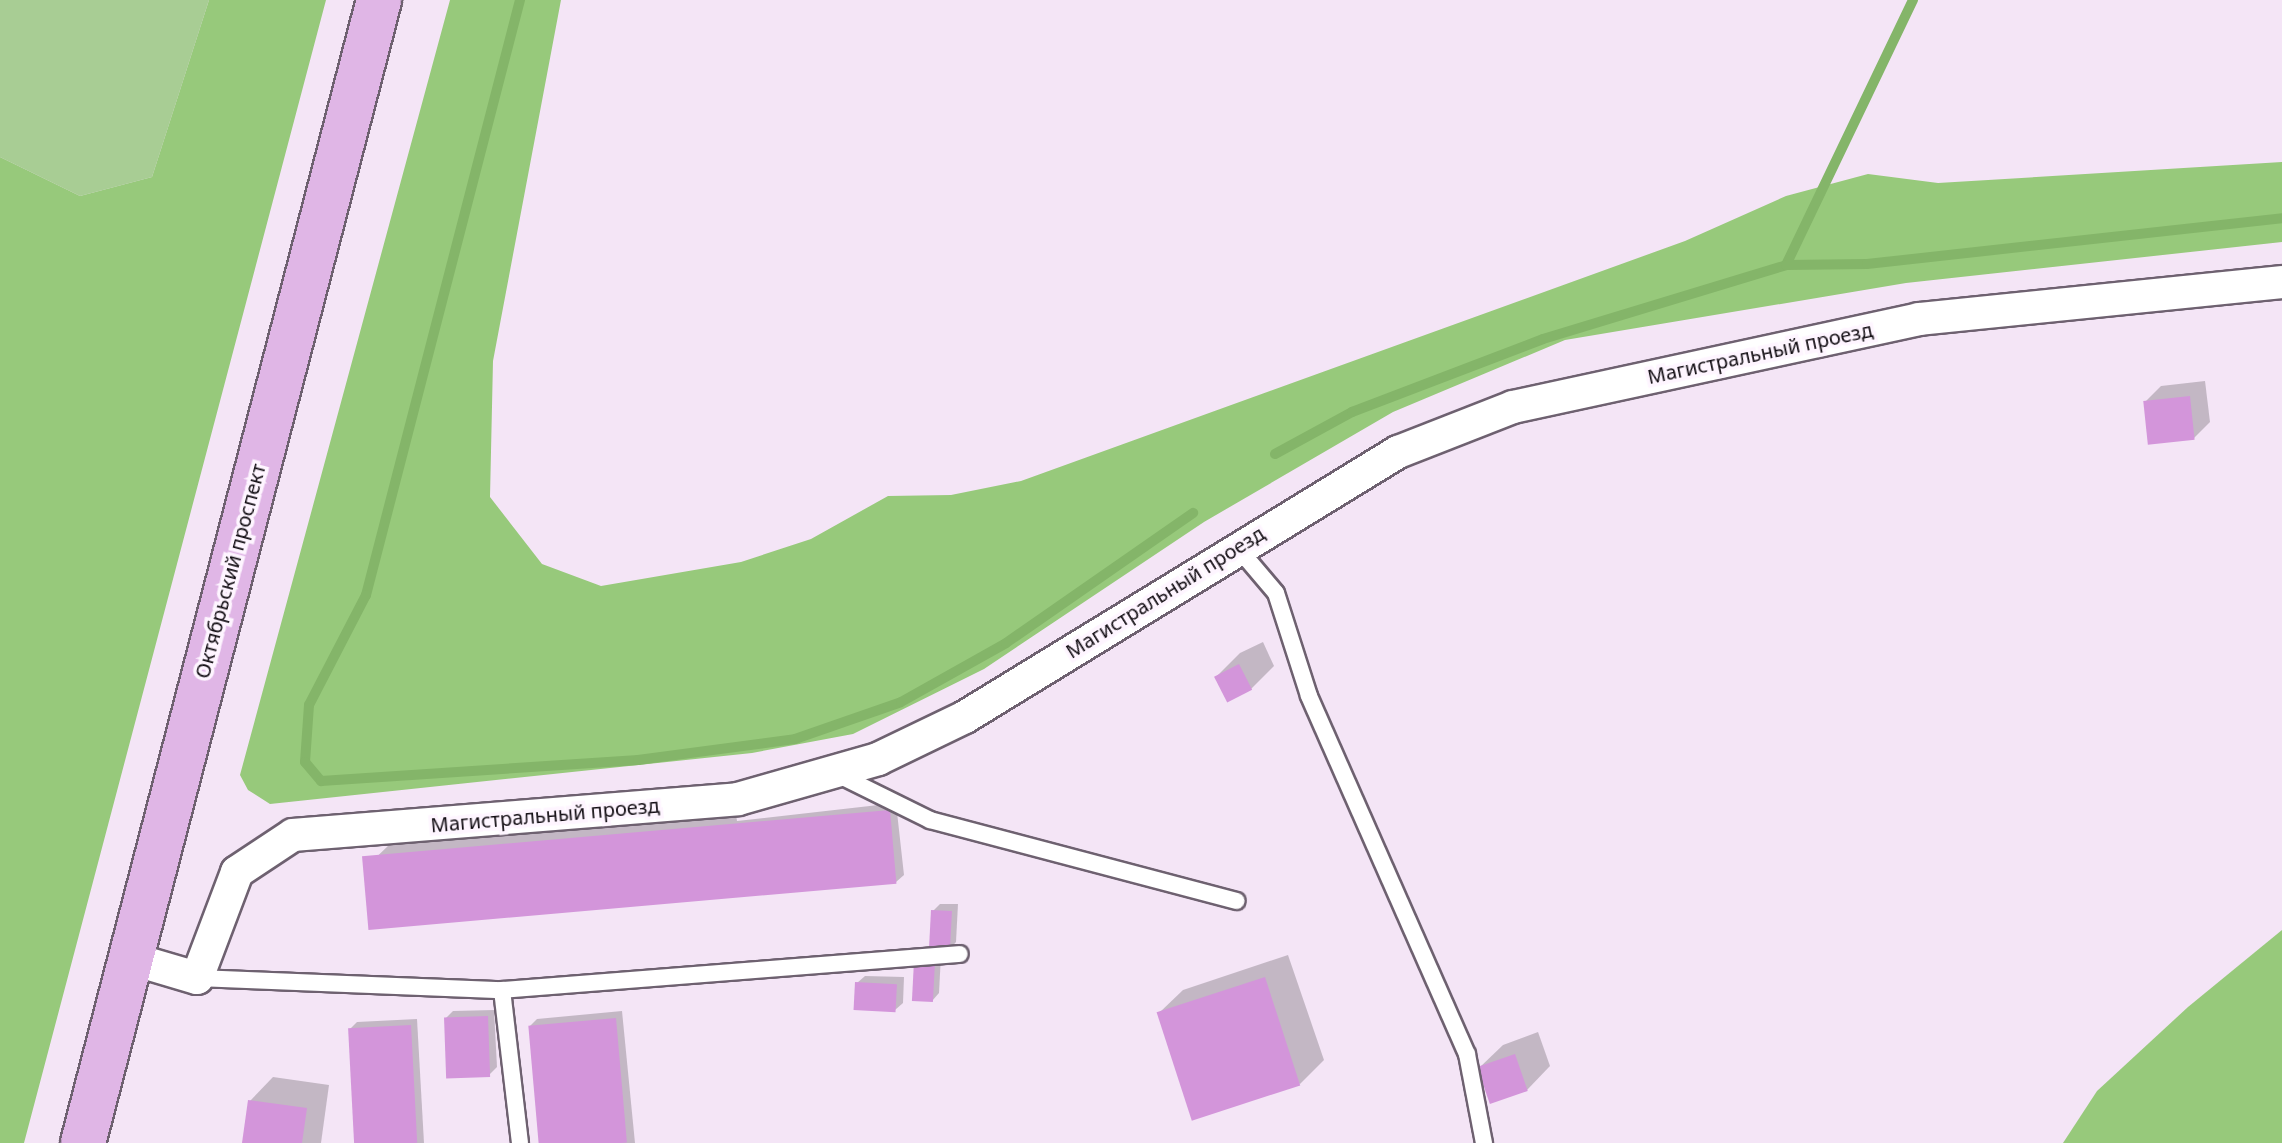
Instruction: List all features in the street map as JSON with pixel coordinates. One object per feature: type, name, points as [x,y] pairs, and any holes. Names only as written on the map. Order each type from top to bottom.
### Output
[{"type":"main road","name":"Октябрьский проспект","points":[[83,1143],[379,0]]},
{"type":"street","name":"Магистральный проезд","points":[[197,978],[237,872],[293,835],[738,799],[878,759],[965,717],[1237,546],[1398,452],[1513,407],[1919,319],[2282,282]]},
{"type":"street","points":[[129,958],[197,978]]},
{"type":"lane","points":[[1237,546],[1276,593],[1309,696],[1467,1054],[1484,1143]]},
{"type":"lane","points":[[832,772],[930,820],[1236,901]]},
{"type":"lane","points":[[197,978],[502,990],[960,954]]},
{"type":"lane","points":[[502,990],[520,1143]]},
{"type":"green space","points":[[0,0],[209,0],[152,177],[80,196],[0,157]]},
{"type":"green space","points":[[209,0],[326,0],[24,1143],[0,1143],[0,157],[80,196],[152,177]]},
{"type":"green space","points":[[450,0],[561,0],[493,361],[490,497],[542,564],[601,586],[741,562],[811,539],[888,496],[951,495],[1021,481],[1685,241],[1786,196],[1868,174],[1938,183],[2282,162],[2282,242],[1906,283],[1565,340],[1393,412],[1204,522],[984,669],[853,734],[752,753],[270,804],[248,790],[240,775]]},
{"type":"green space","points":[[2282,930],[2282,1143],[2063,1143],[2097,1091],[2188,1007]]},
{"type":"building","points":[[2190,396],[2195,440],[2148,445],[2143,401]]},
{"type":"building","points":[[1239,664],[1252,690],[1227,703],[1214,677]]},
{"type":"building","points":[[890,810],[896,884],[368,930],[362,856]]},
{"type":"building","points":[[931,910],[952,911],[950,951],[929,950]]},
{"type":"building","points":[[914,961],[935,962],[933,1002],[912,1001]]},
{"type":"building","points":[[1265,977],[1300,1085],[1192,1121],[1157,1012]]},
{"type":"building","points":[[855,982],[897,984],[895,1012],[854,1010]]},
{"type":"building","points":[[488,1016],[490,1077],[446,1078],[444,1018]]},
{"type":"building","points":[[616,1018],[627,1143],[539,1143],[528,1026]]},
{"type":"building","points":[[411,1025],[417,1143],[354,1143],[348,1028]]},
{"type":"building","points":[[1515,1054],[1528,1091],[1490,1104],[1477,1067]]},
{"type":"building","points":[[248,1100],[307,1108],[302,1143],[242,1143]]},
{"type":"waterway","points":[[520,0],[366,595],[309,705],[305,762],[321,781],[638,760],[795,739],[901,702],[1006,643],[1193,513]]},
{"type":"waterway","points":[[1786,265],[1913,0]]},
{"type":"waterway","points":[[1275,454],[1352,412],[1543,339],[1786,265],[1867,264],[2282,218]]}]
